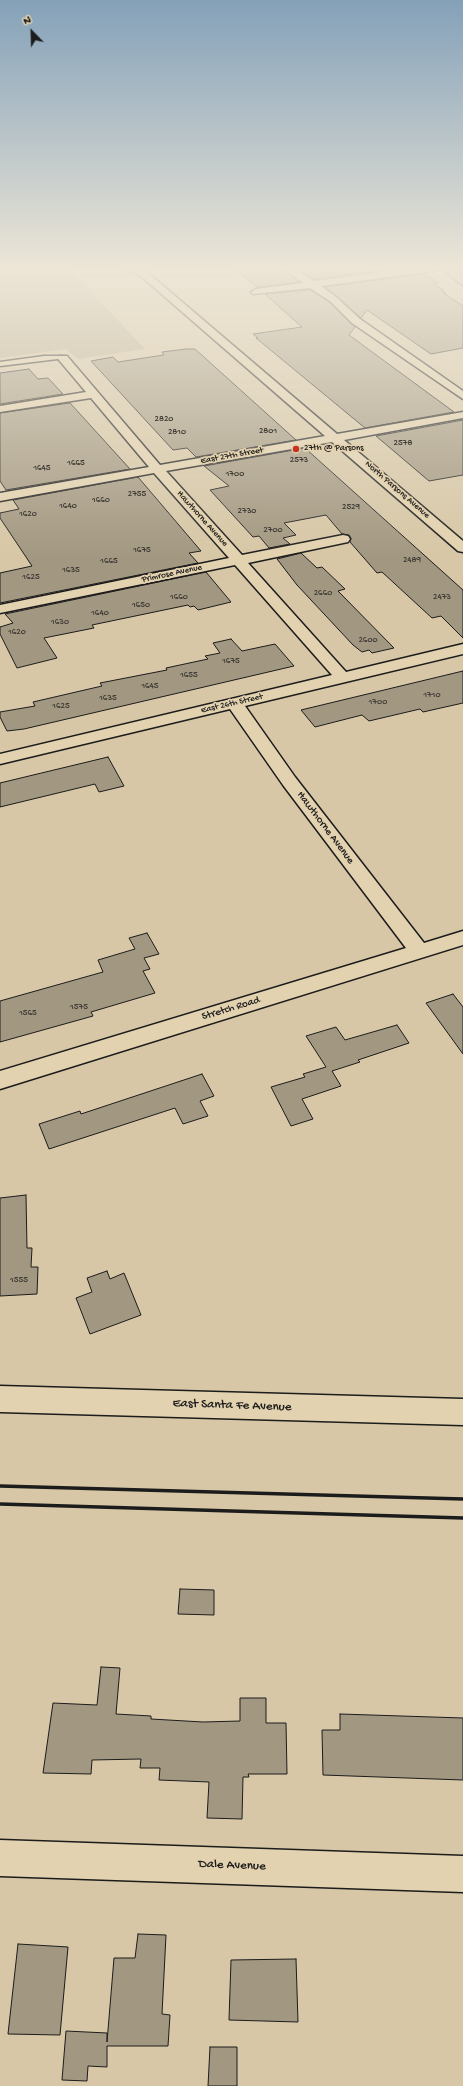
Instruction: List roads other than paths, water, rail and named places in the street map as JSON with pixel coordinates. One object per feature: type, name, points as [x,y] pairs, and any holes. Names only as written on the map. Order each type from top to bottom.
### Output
[{"type":"street","name":"Hawthorne Avenue","points":[[68,364],[157,469],[343,678]]},
{"type":"street","name":"North Parsons Avenue","points":[[250,364],[463,548]]},
{"type":"street","points":[[418,364],[463,396]]},
{"type":"street","points":[[0,409],[94,394]]},
{"type":"street","name":"East 27th Street","points":[[0,497],[463,415]]},
{"type":"street","name":"Primrose Avenue","points":[[0,609],[343,539]]},
{"type":"street","name":"East 26th Street","points":[[0,759],[463,649]]},
{"type":"street","name":"Hawthorne Avenue","points":[[235,704],[289,781],[419,951]]},
{"type":"street","name":"Stretch Road","points":[[0,1080],[463,938]]},
{"type":"street","name":"East Santa Fe Avenue","points":[[0,1399],[463,1412]]},
{"type":"street","name":"Dale Avenue","points":[[0,1858],[463,1874]]},
{"type":"railway","points":[[0,1486],[463,1499]]},
{"type":"railway","points":[[0,1504],[463,1518]]},
{"type":"place","name":"27th @ Parsons","points":[[296,449]]}]
